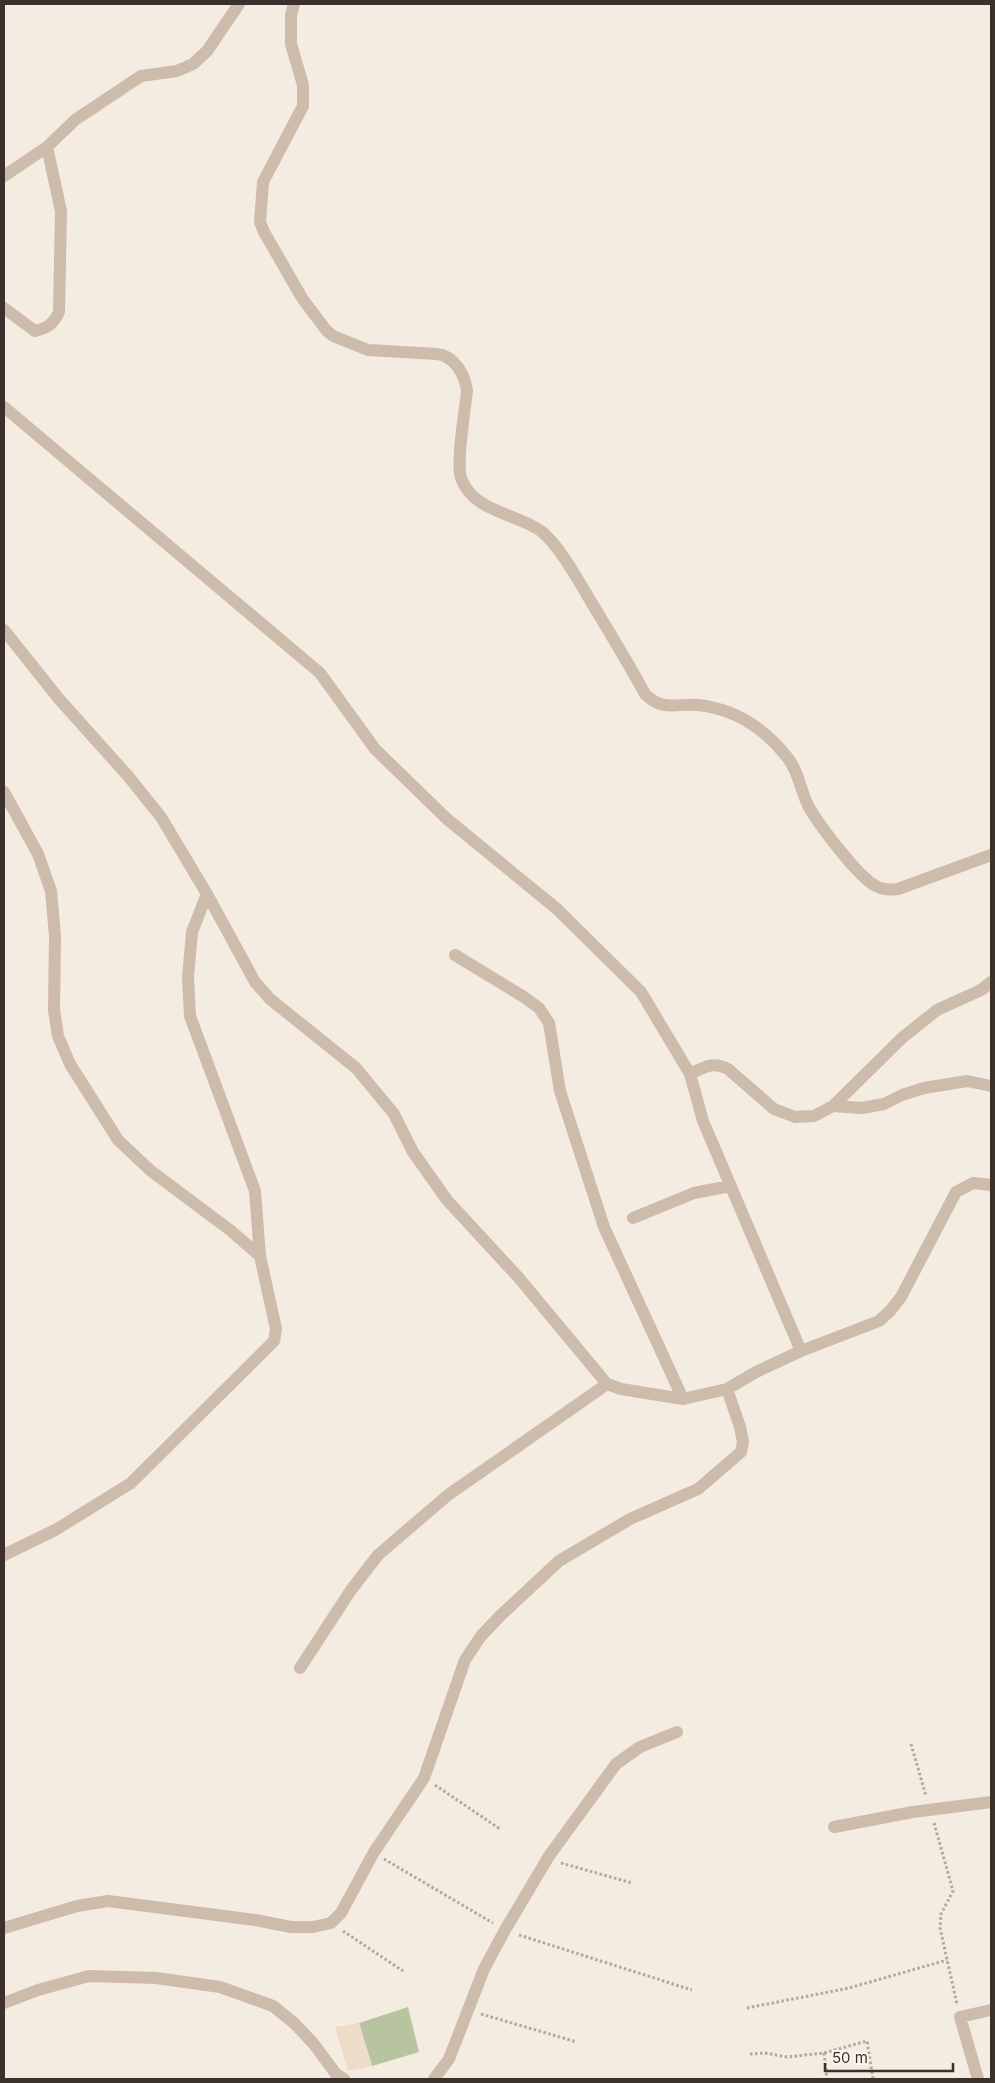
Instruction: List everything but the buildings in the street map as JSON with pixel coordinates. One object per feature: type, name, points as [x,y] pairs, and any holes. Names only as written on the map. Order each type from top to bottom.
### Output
[{"type":"street","points":[[4,176],[47,147],[75,120],[141,76],[177,71],[193,64],[207,50],[239,4]]},
{"type":"street","points":[[294,4],[291,44],[303,86],[303,106],[263,182],[260,222],[302,298],[326,330],[342,341],[368,350],[444,354],[451,360],[466,380],[467,391],[460,465],[461,477],[467,489],[486,506],[541,532],[556,548],[571,569],[645,694],[652,701],[662,705],[698,705],[724,711],[749,721],[769,736],[788,758],[799,777],[809,808],[861,877],[886,890],[898,889],[991,855]]},
{"type":"street","points":[[4,308],[10,311],[24,325],[36,331],[46,328],[54,322],[59,312],[61,211],[47,147]]},
{"type":"street","points":[[4,407],[320,673],[376,749],[446,819],[558,909],[641,992],[690,1074],[702,1120],[801,1351]]},
{"type":"street","points":[[4,630],[59,698],[128,776],[161,817],[207,894],[255,982],[270,999],[356,1068],[394,1114],[413,1152],[447,1200],[518,1278],[607,1384],[621,1389],[683,1399],[727,1389],[756,1372],[801,1351],[879,1321],[901,1297],[956,1192],[973,1183],[991,1185]]},
{"type":"street","points":[[4,792],[38,854],[51,892],[55,936],[54,1010],[58,1036],[70,1064],[118,1140],[151,1171],[230,1230],[260,1256]]},
{"type":"street","points":[[4,1555],[56,1530],[132,1483],[274,1341],[276,1329],[260,1256],[255,1191],[190,1016],[188,977],[192,932],[207,894]]},
{"type":"street","points":[[455,955],[524,996],[539,1008],[549,1023],[560,1091],[604,1227],[683,1399]]},
{"type":"street","points":[[690,1074],[710,1065],[721,1066],[728,1069],[774,1109],[795,1117],[814,1116],[833,1106],[917,1025],[937,1010],[980,990],[991,982]]},
{"type":"street","points":[[833,1106],[862,1108],[884,1104],[902,1095],[924,1088],[968,1081],[991,1086]]},
{"type":"street","points":[[633,1218],[694,1193],[730,1186]]},
{"type":"street","points":[[300,1668],[351,1590],[378,1555],[448,1494],[607,1384]]},
{"type":"street","points":[[4,1928],[77,1906],[108,1901],[255,1920],[292,1927],[313,1927],[331,1923],[341,1913],[374,1852],[424,1778],[465,1660],[481,1636],[559,1561],[630,1519],[698,1489],[741,1452],[743,1442],[740,1427],[727,1389]]},
{"type":"street","points":[[434,2079],[449,2059],[484,1969],[549,1856],[616,1764],[640,1747],[677,1732]]},
{"type":"street","points":[[834,1827],[930,1810],[991,1802]]},
{"type":"street","points":[[4,2003],[38,1990],[89,1976],[156,1978],[220,1987],[273,2006],[294,2023],[313,2043],[336,2074],[344,2079]]},
{"type":"street","points":[[978,2079],[960,2017],[991,2010]]},
{"type":"street","points":[[983,2079],[991,2077]]},
{"type":"path","points":[[910,1744],[953,1891],[941,1914],[940,1928],[960,2017]]},
{"type":"path","points":[[424,1778],[500,1829]]},
{"type":"path","points":[[374,1852],[505,1930],[692,1990]]},
{"type":"path","points":[[549,1856],[563,1864],[632,1883]]},
{"type":"path","points":[[331,1923],[403,1970]]},
{"type":"path","points":[[747,2008],[849,1988],[946,1960]]},
{"type":"path","points":[[468,2010],[577,2042]]},
{"type":"path","points":[[750,2054],[766,2053],[787,2057],[824,2053],[867,2041],[873,2079]]},
{"type":"path","points":[[824,2053],[827,2079]]},
{"type":"green space","points":[[408,2007],[419,2052],[372,2066],[359,2023]]},
{"type":"shaded area","points":[[359,2023],[372,2066],[348,2071],[335,2027]]}]
